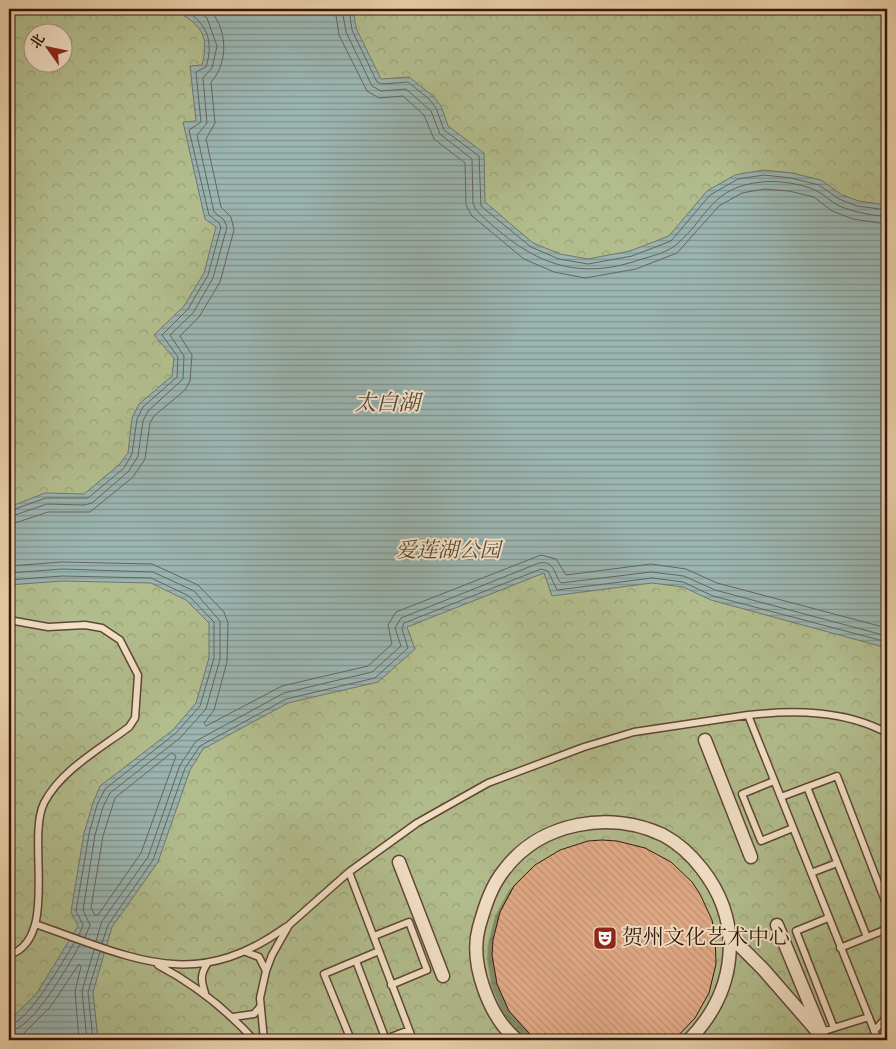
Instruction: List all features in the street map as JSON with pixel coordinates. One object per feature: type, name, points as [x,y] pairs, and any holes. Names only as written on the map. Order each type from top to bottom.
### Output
[{"type":"street","points":[[705,740],[751,857]]},
{"type":"street","points":[[513,1038],[498,1018],[488,1000],[478,966],[478,932],[487,898],[505,868],[530,845],[561,828],[596,821],[630,824],[663,836],[692,856],[713,884],[726,916],[730,936],[729,968],[720,998],[704,1026],[689,1040]]},
{"type":"street","points":[[399,862],[443,976]]},
{"type":"street","points":[[730,936],[763,969],[824,1039],[777,925]]},
{"type":"lane","points":[[9,620],[48,627],[85,625],[102,628],[120,640],[138,675],[135,718],[129,727],[57,782],[43,806],[38,823],[40,881],[35,924],[26,945],[9,955]]},
{"type":"lane","points":[[35,924],[126,956],[155,963],[207,964],[245,952],[290,924],[349,872],[417,823],[488,783],[528,767],[634,732],[748,716],[790,713],[838,716],[874,726],[887,733]]},
{"type":"lane","points":[[748,716],[878,1040]]},
{"type":"lane","points":[[781,798],[837,776],[887,906]]},
{"type":"lane","points":[[774,781],[742,794],[761,841],[793,828]]},
{"type":"lane","points":[[807,787],[867,937]]},
{"type":"lane","points":[[811,873],[837,863]]},
{"type":"lane","points":[[349,872],[413,1040]]},
{"type":"lane","points":[[828,918],[796,931],[834,1028]]},
{"type":"lane","points":[[374,936],[409,922],[428,970],[391,984]]},
{"type":"lane","points":[[264,1040],[260,1006],[266,972],[290,924]]},
{"type":"lane","points":[[840,948],[887,929]]},
{"type":"lane","points":[[351,1040],[324,974],[379,951]]},
{"type":"lane","points":[[245,952],[259,957],[266,972]]},
{"type":"lane","points":[[356,961],[386,1040],[409,1030]]},
{"type":"lane","points":[[155,963],[204,993],[233,1017],[254,1040]]},
{"type":"lane","points":[[204,993],[201,981],[202,972],[207,964]]},
{"type":"lane","points":[[233,1017],[254,1014],[260,1006]]},
{"type":"lane","points":[[821,1032],[869,1017]]},
{"type":"lane","points":[[874,1031],[887,1018]]},
{"type":"green space","name":"爱莲湖公园","points":[[9,9],[887,9],[887,1040],[9,1040]]},
{"type":"water","name":"太白湖","points":[[184,9],[353,9],[356,28],[381,79],[409,77],[433,96],[441,106],[448,126],[484,153],[485,202],[533,243],[560,254],[588,259],[630,251],[669,236],[707,191],[735,175],[763,170],[792,173],[821,180],[842,195],[859,201],[887,205],[887,648],[711,600],[683,587],[652,583],[552,596],[544,573],[407,627],[415,649],[378,682],[288,703],[203,749],[190,770],[158,862],[112,927],[93,992],[98,1040],[9,1040],[9,1021],[37,993],[78,926],[71,912],[84,833],[100,786],[173,730],[196,703],[209,658],[209,623],[186,600],[151,583],[62,581],[9,585],[9,507],[45,493],[84,494],[119,465],[128,453],[132,418],[139,404],[172,376],[174,358],[154,335],[184,306],[204,273],[216,227],[205,219],[183,122],[196,121],[190,66],[202,65],[205,49],[200,30],[183,15]]},
{"type":"building","name":"贺州文化艺术中心","points":[[588,841],[617,841],[645,848],[671,862],[692,882],[712,920],[715,935],[716,964],[709,993],[695,1018],[674,1040],[535,1040],[509,1011],[497,984],[492,955],[493,940],[500,912],[514,886],[535,865],[560,850]]},
{"type":"place","name":"贺州文化艺术中心","points":[[605,938]]}]
